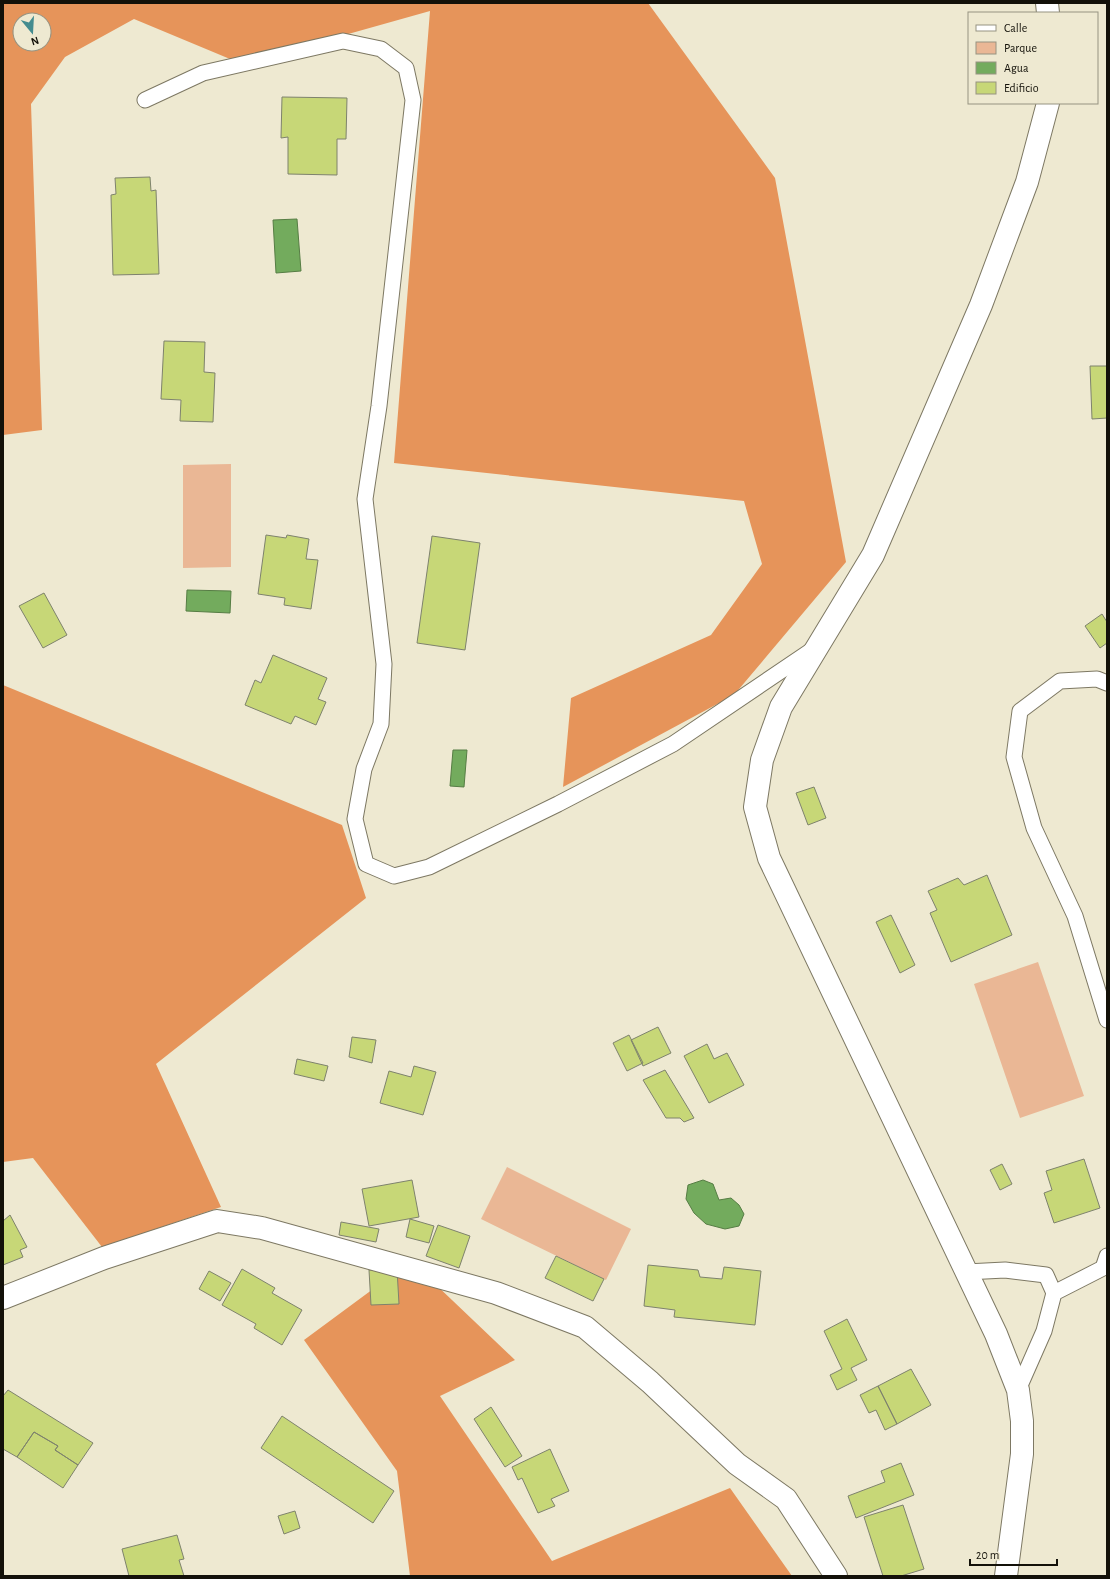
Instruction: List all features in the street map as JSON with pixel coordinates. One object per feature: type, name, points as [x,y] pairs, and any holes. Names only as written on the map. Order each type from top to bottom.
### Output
[{"type":"main road","points":[[1006,1576],[1022,1454],[1022,1421],[1018,1390],[996,1334],[769,858],[755,807],[762,760],[781,707],[873,555],[978,312],[1028,182],[1048,104]]},
{"type":"main road","points":[[3,1298],[104,1258],[217,1221],[262,1228],[496,1293],[585,1327],[650,1382],[737,1464],[786,1499],[836,1576]]},
{"type":"lane","points":[[145,100],[203,73],[343,41],[381,50],[406,68],[413,100],[379,406],[365,499],[384,664],[381,724],[364,769],[356,819],[366,864],[394,876],[429,867],[558,804],[673,744],[818,646]]},
{"type":"lane","points":[[1107,683],[1097,679],[1060,681],[1020,711],[1014,758],[1034,828],[1075,916],[1107,1020]]},
{"type":"lane","points":[[1054,1293],[1103,1268],[1107,1256]]},
{"type":"lane","points":[[966,1272],[1005,1270],[1046,1274],[1054,1293],[1044,1331],[1018,1390]]},
{"type":"green space","points":[[231,464],[231,567],[183,568],[183,465]]},
{"type":"green space","points":[[1038,962],[1084,1096],[1020,1118],[974,984]]},
{"type":"green space","points":[[507,1167],[631,1229],[606,1280],[481,1219]]},
{"type":"shaded area","points":[[3,3],[648,3],[775,178],[846,562],[734,695],[563,787],[571,698],[711,635],[762,564],[744,501],[394,463],[430,11],[242,64],[134,19],[65,57],[31,104],[42,430],[3,435]]},
{"type":"shaded area","points":[[3,685],[342,825],[366,898],[156,1064],[221,1207],[102,1247],[33,1158],[3,1162]]},
{"type":"shaded area","points":[[411,1261],[515,1360],[440,1396],[552,1561],[730,1488],[792,1576],[410,1576],[397,1471],[304,1340]]},
{"type":"water","points":[[297,219],[301,271],[276,273],[273,220]]},
{"type":"water","points":[[187,590],[231,591],[230,613],[186,611]]},
{"type":"water","points":[[453,750],[467,750],[464,787],[450,786]]},
{"type":"water","points":[[703,1180],[713,1184],[719,1200],[731,1198],[739,1205],[744,1214],[739,1226],[725,1229],[706,1224],[694,1213],[686,1199],[688,1185]]},
{"type":"building","points":[[282,97],[347,98],[346,139],[337,139],[337,175],[288,174],[288,137],[281,138]]},
{"type":"building","points":[[150,177],[151,191],[156,190],[159,274],[113,275],[111,195],[116,194],[115,178]]},
{"type":"building","points":[[164,341],[205,342],[204,372],[215,373],[213,422],[180,421],[181,400],[161,399]]},
{"type":"building","points":[[1090,366],[1107,366],[1107,418],[1092,419]]},
{"type":"building","points":[[266,535],[286,538],[287,535],[309,539],[306,559],[318,560],[311,609],[284,605],[285,598],[258,594]]},
{"type":"building","points":[[432,536],[480,543],[465,650],[417,643]]},
{"type":"building","points":[[44,593],[67,635],[43,648],[19,606]]},
{"type":"building","points":[[1102,614],[1107,622],[1107,643],[1100,648],[1085,626]]},
{"type":"building","points":[[273,655],[327,678],[318,699],[326,702],[316,725],[295,716],[291,724],[245,705],[255,680],[261,683]]},
{"type":"building","points":[[814,787],[826,818],[808,825],[796,793]]},
{"type":"building","points":[[987,875],[1012,935],[951,962],[930,913],[937,910],[928,891],[958,878],[964,885]]},
{"type":"building","points":[[891,915],[915,965],[900,973],[876,922]]},
{"type":"building","points":[[658,1027],[671,1053],[643,1066],[631,1040]]},
{"type":"building","points":[[629,1035],[643,1063],[627,1071],[613,1043]]},
{"type":"building","points":[[352,1037],[376,1040],[372,1063],[349,1057]]},
{"type":"building","points":[[707,1044],[714,1059],[727,1053],[744,1085],[709,1103],[684,1056]]},
{"type":"building","points":[[297,1059],[328,1066],[324,1081],[294,1074]]},
{"type":"building","points":[[414,1066],[436,1072],[423,1115],[380,1103],[389,1071],[411,1077]]},
{"type":"building","points":[[665,1070],[694,1118],[684,1122],[680,1118],[666,1118],[643,1080]]},
{"type":"building","points":[[1084,1159],[1100,1208],[1054,1223],[1044,1193],[1052,1190],[1046,1171]]},
{"type":"building","points":[[1002,1164],[1012,1184],[1000,1190],[990,1170]]},
{"type":"building","points":[[412,1180],[419,1217],[369,1226],[362,1189]]},
{"type":"building","points":[[10,1215],[27,1247],[20,1250],[23,1257],[3,1265],[3,1221]]},
{"type":"building","points":[[410,1219],[434,1226],[429,1243],[406,1237]]},
{"type":"building","points":[[341,1222],[379,1229],[376,1242],[339,1235]]},
{"type":"building","points":[[438,1225],[470,1236],[459,1268],[426,1256]]},
{"type":"building","points":[[556,1256],[604,1279],[593,1301],[545,1278]]},
{"type":"building","points":[[648,1265],[698,1270],[700,1277],[722,1279],[724,1267],[761,1271],[755,1325],[674,1317],[675,1310],[644,1306]]},
{"type":"building","points":[[242,1269],[275,1288],[272,1293],[302,1310],[282,1345],[254,1328],[256,1324],[222,1305]]},
{"type":"building","points":[[397,1269],[399,1304],[371,1305],[369,1270]]},
{"type":"building","points":[[209,1271],[231,1283],[220,1301],[199,1289]]},
{"type":"building","points":[[847,1319],[867,1360],[851,1368],[857,1380],[837,1390],[830,1375],[842,1369],[824,1331]]},
{"type":"building","points":[[911,1369],[931,1405],[897,1424],[878,1386]]},
{"type":"building","points":[[878,1386],[897,1424],[885,1430],[876,1410],[869,1413],[860,1395]]},
{"type":"building","points":[[8,1390],[93,1443],[78,1465],[55,1450],[58,1446],[34,1432],[17,1457],[3,1449],[3,1396]]},
{"type":"building","points":[[491,1407],[522,1456],[505,1467],[474,1419]]},
{"type":"building","points":[[282,1416],[394,1491],[373,1523],[261,1448]]},
{"type":"building","points":[[34,1432],[58,1446],[55,1450],[78,1465],[63,1488],[17,1457]]},
{"type":"building","points":[[550,1449],[569,1491],[551,1499],[555,1506],[538,1513],[522,1478],[518,1480],[512,1467]]},
{"type":"building","points":[[901,1463],[914,1495],[856,1518],[848,1496],[885,1482],[881,1471]]},
{"type":"building","points":[[903,1505],[924,1569],[901,1576],[883,1576],[864,1517]]},
{"type":"building","points":[[295,1511],[300,1528],[284,1534],[278,1516]]},
{"type":"building","points":[[177,1535],[184,1559],[179,1560],[184,1576],[129,1576],[122,1549]]}]
